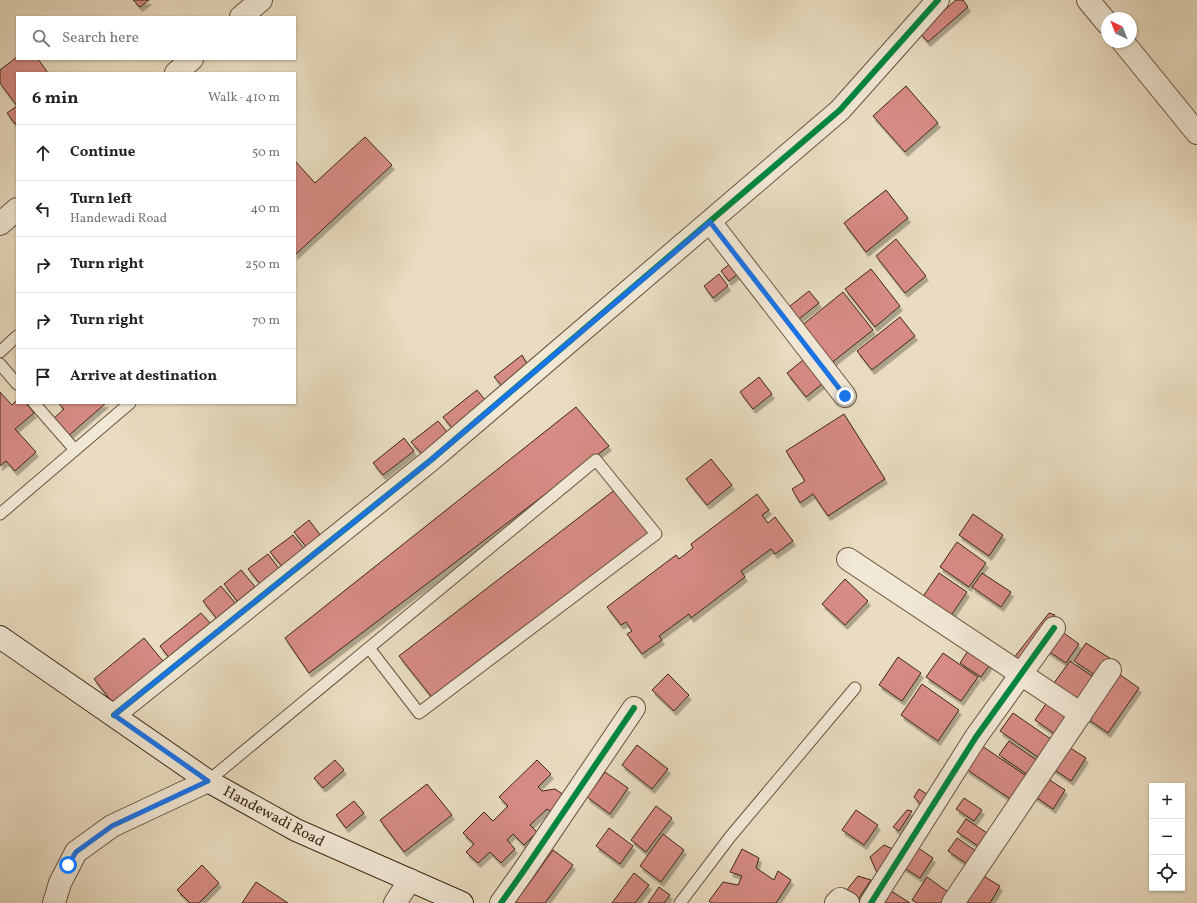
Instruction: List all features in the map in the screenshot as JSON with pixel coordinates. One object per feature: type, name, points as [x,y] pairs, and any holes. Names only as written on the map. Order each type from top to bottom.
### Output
[{"type":"street","points":[[242,16],[261,0]]},
{"type":"street","points":[[114,715],[431,460],[840,110],[938,0]]},
{"type":"street","points":[[1088,0],[1101,16]]},
{"type":"street","points":[[1128,48],[1197,133]]},
{"type":"street","points":[[177,72],[191,60]]},
{"type":"street","points":[[0,224],[16,211]]},
{"type":"street","points":[[710,222],[845,396]]},
{"type":"street","points":[[848,559],[1081,714]]},
{"type":"street","points":[[871,903],[976,738],[1020,673],[1054,628]]},
{"type":"street","name":"Handewadi Road","points":[[0,637],[208,781],[296,830],[410,880],[436,898],[462,903]]},
{"type":"street","points":[[953,903],[1110,670]]},
{"type":"street","points":[[501,903],[526,869],[634,708]]},
{"type":"street","points":[[54,903],[60,883],[76,852],[112,826],[208,781]]},
{"type":"street","points":[[395,903],[410,880]]},
{"type":"street","points":[[836,903],[840,899],[848,903]]},
{"type":"lane","points":[[0,352],[16,337]]},
{"type":"lane","points":[[0,364],[16,383]]},
{"type":"lane","points":[[35,404],[75,450]]},
{"type":"lane","points":[[0,514],[129,404]]},
{"type":"lane","points":[[208,781],[596,460],[656,534],[419,713],[369,648]]},
{"type":"lane","points":[[680,903],[730,837],[854,688]]},
{"type":"building","points":[[133,0],[149,0],[140,7]]},
{"type":"building","points":[[956,0],[963,0],[968,7],[928,42],[919,32]]},
{"type":"building","points":[[16,58],[16,60],[39,60],[47,72],[16,72],[16,105],[0,83],[0,70]]},
{"type":"building","points":[[906,86],[938,123],[905,152],[873,116]]},
{"type":"building","points":[[16,107],[16,124],[15,124],[7,113]]},
{"type":"building","points":[[365,137],[392,165],[296,254],[296,162],[315,183]]},
{"type":"building","points":[[886,190],[908,218],[866,252],[844,223]]},
{"type":"building","points":[[896,239],[926,276],[905,293],[876,256]]},
{"type":"building","points":[[735,260],[743,270],[729,281],[721,271]]},
{"type":"building","points":[[871,269],[900,306],[875,327],[845,289]]},
{"type":"building","points":[[719,274],[728,286],[713,298],[704,286]]},
{"type":"building","points":[[809,291],[819,303],[795,322],[785,310]]},
{"type":"building","points":[[843,292],[873,330],[830,364],[800,327]]},
{"type":"building","points":[[900,317],[915,336],[872,370],[857,351]]},
{"type":"building","points":[[522,355],[529,367],[504,388],[494,377]]},
{"type":"building","points":[[808,356],[827,380],[806,397],[787,373]]},
{"type":"building","points":[[759,377],[772,394],[753,409],[740,392]]},
{"type":"building","points":[[477,390],[487,402],[453,429],[443,417]]},
{"type":"building","points":[[0,392],[12,405],[16,401],[16,404],[27,404],[34,413],[15,429],[36,452],[15,471],[6,461],[0,466]]},
{"type":"building","points":[[59,404],[105,404],[67,437],[52,420],[64,409]]},
{"type":"building","points":[[576,407],[609,446],[309,673],[285,638]]},
{"type":"building","points":[[844,414],[885,479],[828,516],[813,494],[800,503],[792,489],[805,481],[786,451]]},
{"type":"building","points":[[438,421],[448,433],[422,454],[411,442]]},
{"type":"building","points":[[404,438],[414,451],[383,475],[373,463]]},
{"type":"building","points":[[711,459],[732,485],[707,505],[686,479]]},
{"type":"building","points":[[616,489],[650,534],[434,700],[399,656]]},
{"type":"building","points":[[757,494],[769,510],[762,515],[768,523],[775,517],[793,541],[775,554],[771,549],[741,571],[745,577],[691,618],[689,614],[659,636],[662,640],[642,654],[627,634],[632,631],[626,622],[621,625],[607,607],[676,555],[679,559],[693,548],[691,544]]},
{"type":"building","points":[[973,514],[1003,535],[989,556],[959,535]]},
{"type":"building","points":[[309,520],[327,544],[313,555],[294,532]]},
{"type":"building","points":[[293,535],[307,552],[285,570],[270,552]]},
{"type":"building","points":[[957,542],[986,563],[969,587],[940,567]]},
{"type":"building","points":[[268,554],[280,570],[261,585],[248,569]]},
{"type":"building","points":[[241,570],[258,590],[240,605],[224,584]]},
{"type":"building","points":[[939,573],[967,592],[950,617],[922,598]]},
{"type":"building","points":[[982,573],[1011,592],[1001,607],[972,587]]},
{"type":"building","points":[[845,579],[868,601],[845,625],[822,604]]},
{"type":"building","points":[[221,586],[236,604],[217,619],[203,601]]},
{"type":"building","points":[[201,613],[212,625],[170,659],[160,646]]},
{"type":"building","points":[[1049,613],[1055,615],[1021,665],[1013,659]]},
{"type":"building","points":[[1058,629],[1079,644],[1066,663],[1045,649]]},
{"type":"building","points":[[144,638],[166,665],[115,706],[94,679]]},
{"type":"building","points":[[1086,643],[1111,659],[1098,677],[1074,661]]},
{"type":"building","points":[[970,648],[991,663],[981,677],[960,663]]},
{"type":"building","points":[[943,653],[978,677],[961,701],[926,677]]},
{"type":"building","points":[[898,657],[921,673],[902,701],[879,685]]},
{"type":"building","points":[[1070,661],[1095,678],[1079,700],[1054,683]]},
{"type":"building","points":[[1116,672],[1139,688],[1108,733],[1085,717]]},
{"type":"building","points":[[668,674],[689,695],[674,711],[652,690]]},
{"type":"building","points":[[922,684],[959,710],[938,741],[901,715]]},
{"type":"building","points":[[1050,698],[1073,714],[1058,736],[1035,720]]},
{"type":"building","points":[[1013,713],[1055,742],[1042,760],[1000,731]]},
{"type":"building","points":[[1009,741],[1041,763],[1031,777],[999,755]]},
{"type":"building","points":[[1064,744],[1086,758],[1071,781],[1049,766]]},
{"type":"building","points":[[637,745],[668,769],[652,789],[622,765]]},
{"type":"building","points":[[982,746],[1028,777],[1012,800],[966,769]]},
{"type":"building","points":[[335,760],[344,770],[323,788],[314,778]]},
{"type":"building","points":[[537,760],[551,774],[538,787],[542,791],[555,789],[567,797],[551,812],[547,809],[530,825],[537,832],[524,845],[513,834],[507,840],[515,849],[501,863],[490,852],[478,863],[466,852],[474,844],[463,833],[484,812],[493,821],[508,806],[499,797]]},
{"type":"building","points":[[605,772],[628,788],[610,814],[587,797]]},
{"type":"building","points":[[1045,777],[1065,790],[1053,809],[1033,795]]},
{"type":"building","points":[[427,784],[452,815],[404,852],[380,820]]},
{"type":"building","points":[[919,789],[928,795],[921,805],[914,797]]},
{"type":"building","points":[[964,798],[982,810],[974,821],[956,809]]},
{"type":"building","points":[[354,801],[364,813],[346,828],[336,815]]},
{"type":"building","points":[[656,806],[672,818],[646,852],[631,840]]},
{"type":"building","points":[[856,810],[878,825],[864,845],[842,830]]},
{"type":"building","points":[[907,810],[912,811],[899,831],[893,827]]},
{"type":"building","points":[[966,819],[987,833],[978,846],[957,832]]},
{"type":"building","points":[[609,828],[633,846],[620,864],[596,846]]},
{"type":"building","points":[[663,834],[684,850],[661,882],[640,866]]},
{"type":"building","points":[[957,838],[979,853],[970,866],[948,851]]},
{"type":"building","points":[[884,845],[895,850],[878,875],[870,857]]},
{"type":"building","points":[[917,847],[933,858],[920,878],[903,867]]},
{"type":"building","points":[[742,849],[759,858],[756,868],[774,880],[778,871],[791,880],[776,903],[711,903],[709,901],[723,882],[738,885],[742,876],[730,872]]},
{"type":"building","points":[[553,850],[573,865],[545,903],[515,903]]},
{"type":"building","points":[[202,865],[219,883],[199,903],[190,903],[177,890]]},
{"type":"building","points":[[977,872],[1000,886],[990,903],[957,903]]},
{"type":"building","points":[[634,873],[649,885],[635,903],[612,903]]},
{"type":"building","points":[[858,876],[871,880],[857,901],[846,891]]},
{"type":"building","points":[[927,877],[951,894],[945,903],[917,903],[912,900]]},
{"type":"building","points":[[256,882],[288,903],[242,903]]},
{"type":"building","points":[[659,887],[670,895],[664,903],[648,903]]},
{"type":"building","points":[[888,889],[910,903],[879,903]]},
{"type":"cycle path","points":[[114,715],[431,460],[840,110],[938,0]]},
{"type":"cycle path","points":[[871,903],[976,737],[1054,628]]},
{"type":"cycle path","points":[[501,903],[634,708]]},
{"type":"route","points":[[68,865],[76,852],[112,826],[208,781],[114,715],[431,460],[710,222],[845,396]]}]
